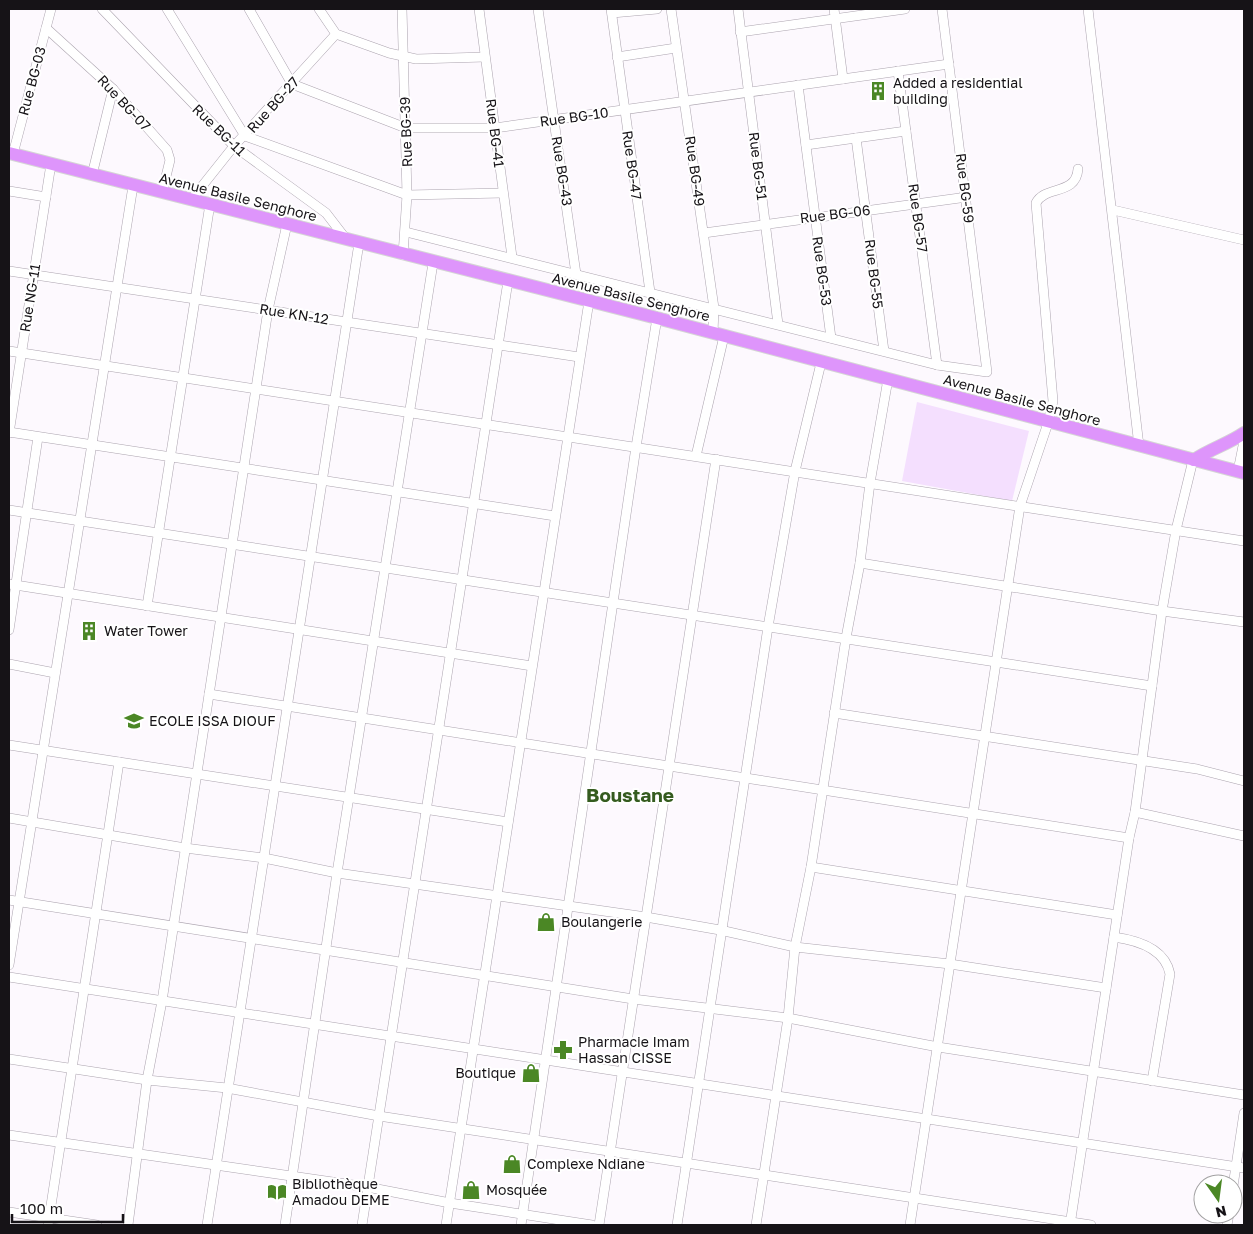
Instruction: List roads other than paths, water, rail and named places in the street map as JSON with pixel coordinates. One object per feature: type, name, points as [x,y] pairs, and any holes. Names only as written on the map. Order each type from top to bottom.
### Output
[{"type":"highway","name":"Avenue Basile Senghore","points":[[11,154],[433,263],[658,318],[821,363],[1241,472]]},
{"type":"highway","points":[[1194,460],[1206,452],[1233,441],[1244,433]]},
{"type":"street","name":"Rue BG-03","points":[[11,154],[51,9]]},
{"type":"street","name":"Rue BG-11","points":[[102,9],[234,146],[326,214],[346,239]]},
{"type":"street","points":[[167,9],[244,136],[407,195],[503,193]]},
{"type":"street","points":[[249,9],[292,84]]},
{"type":"street","points":[[319,9],[336,34],[403,57],[485,57]]},
{"type":"street","name":"Rue BG-39","points":[[402,9],[407,195],[403,255]]},
{"type":"street","name":"Rue BG-41","points":[[479,9],[512,257]]},
{"type":"street","name":"Rue BG-43","points":[[538,9],[576,274]]},
{"type":"street","points":[[611,11],[657,9]]},
{"type":"street","name":"Rue BG-49","points":[[672,9],[676,48],[719,335],[696,456]]},
{"type":"street","name":"Rue BG-51","points":[[738,9],[778,324]]},
{"type":"street","points":[[834,9],[843,79]]},
{"type":"street","points":[[740,32],[905,9]]},
{"type":"street","name":"Rue BG-59","points":[[937,365],[985,373],[988,368],[942,9]]},
{"type":"street","points":[[1088,9],[1113,210],[1139,446]]},
{"type":"street","name":"Rue BG-47","points":[[611,11],[650,292]]},
{"type":"street","name":"Rue BG-07","points":[[46,28],[114,89],[167,150],[170,160],[162,193]]},
{"type":"street","name":"Rue BG-27","points":[[191,200],[234,146],[336,34]]},
{"type":"street","points":[[617,57],[676,48]]},
{"type":"street","name":"Rue BG-10","points":[[292,84],[406,128],[495,128],[949,64]]},
{"type":"street","name":"Rue BG-57","points":[[898,71],[937,365]]},
{"type":"street","name":"Rue BG-53","points":[[798,85],[831,338]]},
{"type":"street","points":[[92,175],[114,89]]},
{"type":"street","points":[[806,145],[906,131]]},
{"type":"street","name":"Rue BG-55","points":[[856,138],[884,351]]},
{"type":"street","name":"Rue NG-11","points":[[9,432],[51,164]]},
{"type":"street","points":[[910,1225],[1020,506],[1048,422],[1053,401],[1036,204],[1042,197],[1074,183],[1078,177],[1078,169]]},
{"type":"street","points":[[9,965],[133,186]]},
{"type":"street","points":[[9,191],[46,197]]},
{"type":"street","name":"Rue BG-06","points":[[704,233],[967,197]]},
{"type":"street","points":[[147,606],[210,204]]},
{"type":"street","points":[[1113,210],[1244,240]]},
{"type":"street","points":[[128,1225],[147,1080],[174,926],[268,310],[287,224]]},
{"type":"street","points":[[406,232],[512,257],[937,365]]},
{"type":"street","points":[[207,1225],[359,243]]},
{"type":"street","points":[[285,1225],[294,1178],[314,1025],[337,873],[433,263]]},
{"type":"street","name":"Rue KN-12","points":[[9,271],[579,357]]},
{"type":"street","points":[[362,1225],[508,281]]},
{"type":"street","points":[[446,1225],[589,301]]},
{"type":"street","points":[[521,1225],[615,603],[636,448],[658,318]]},
{"type":"street","points":[[9,351],[1244,541]]},
{"type":"street","points":[[677,1225],[720,930],[746,777],[768,627],[795,471],[821,363]]},
{"type":"street","points":[[756,1225],[788,1018],[794,947],[811,867],[834,712],[860,563],[870,483],[888,380]]},
{"type":"street","points":[[9,432],[555,516]]},
{"type":"street","points":[[9,630],[12,584],[27,514],[38,437]]},
{"type":"street","points":[[1241,472],[1244,441]]},
{"type":"street","points":[[599,1225],[716,459]]},
{"type":"street","points":[[1070,1224],[1129,838],[1135,812],[1162,611],[1176,530],[1194,460]]},
{"type":"street","points":[[9,510],[1152,686]]},
{"type":"street","points":[[860,563],[1162,611],[1244,622]]},
{"type":"street","points":[[12,584],[532,666]]},
{"type":"street","points":[[9,664],[55,673]]},
{"type":"street","points":[[209,694],[1129,838]]},
{"type":"street","points":[[834,712],[1197,769],[1244,781]]},
{"type":"street","points":[[9,745],[508,822]]},
{"type":"street","points":[[48,1222],[119,762]]},
{"type":"street","points":[[1135,812],[1244,836]]},
{"type":"street","points":[[9,818],[185,848],[264,858],[337,873],[646,917],[720,930],[794,947],[950,964],[1106,988]]},
{"type":"street","points":[[811,867],[1117,915]]},
{"type":"street","points":[[9,900],[633,999],[788,1018],[938,1047],[1244,1095]]},
{"type":"street","points":[[1114,937],[1143,942],[1169,966],[1170,974],[1152,1081]]},
{"type":"street","points":[[9,978],[1240,1167],[1244,1113]]},
{"type":"street","points":[[9,1059],[147,1080],[227,1088],[379,1116],[914,1198],[1070,1224],[1091,1225]]},
{"type":"street","points":[[9,1136],[367,1187],[450,1203],[592,1225]]},
{"type":"street","points":[[9,1212],[48,1222],[97,1225]]},
{"type":"place","name":"Added a residential building","points":[[878,91]]},
{"type":"place","name":"Water Tower","points":[[89,631]]},
{"type":"place","name":"ECOLE ISSA DIOUF","points":[[134,721]]},
{"type":"place","name":"Boulangerie","points":[[546,922]]},
{"type":"place","name":"Pharmacie Imam Hassan CISSE","points":[[563,1050]]},
{"type":"place","name":"Boutique","points":[[531,1073]]},
{"type":"place","name":"Complexe Ndiane","points":[[512,1164]]},
{"type":"place","name":"Mosquée","points":[[471,1190]]},
{"type":"place","name":"Bibliothèque Amadou DEME","points":[[277,1192]]},
{"type":"district","name":"Boustane","points":[[630,795]]}]
